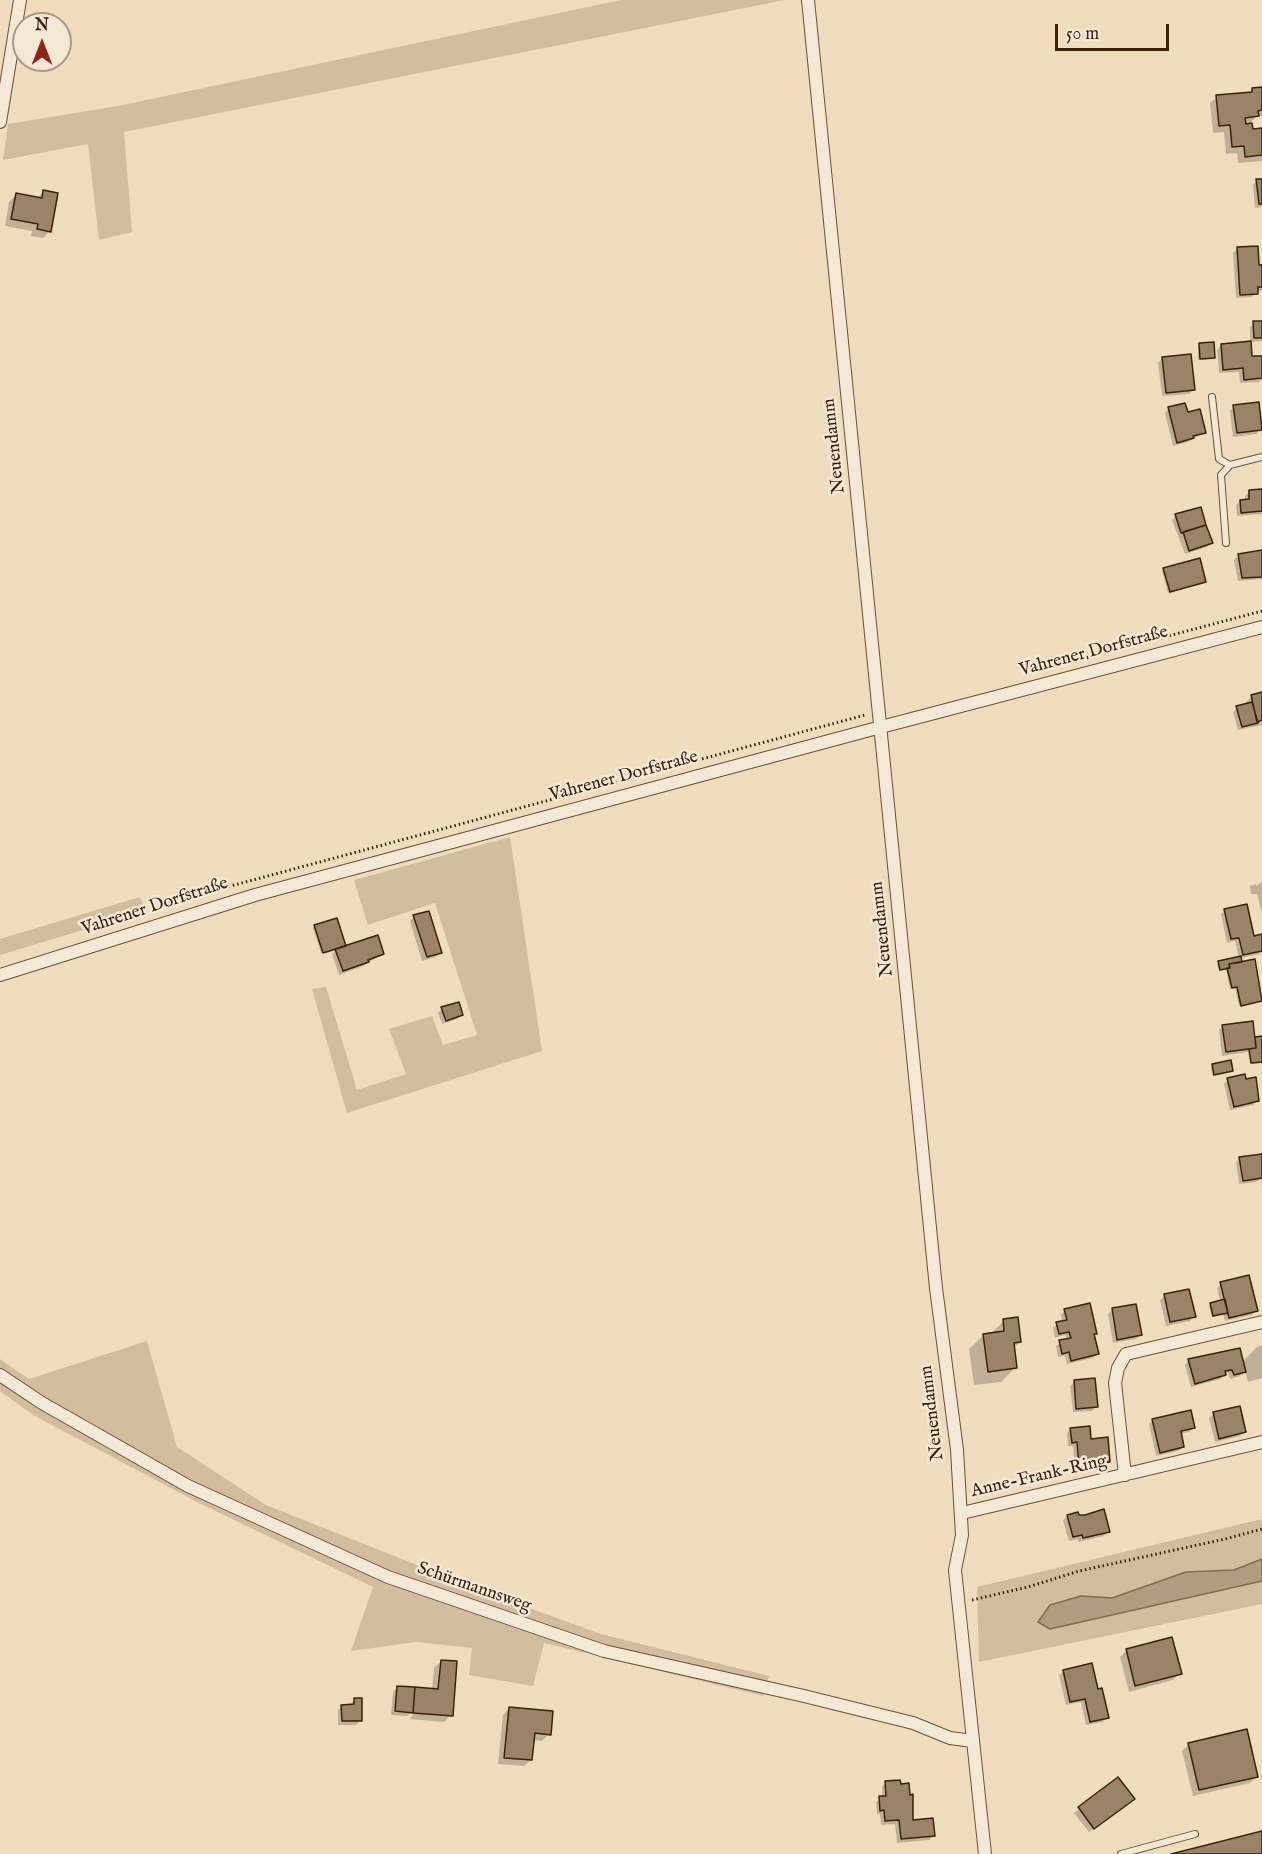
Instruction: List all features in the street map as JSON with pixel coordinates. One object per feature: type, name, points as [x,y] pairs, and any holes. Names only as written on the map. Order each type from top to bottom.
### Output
[{"type":"street","points":[[0,122],[20,0]]},
{"type":"street","name":"Neuendamm","points":[[808,0],[936,1288],[957,1450],[962,1535],[955,1570],[985,1854]]},
{"type":"street","name":"Vahrener Dorfstraße","points":[[0,975],[255,895],[881,726],[1262,627]]},
{"type":"street","name":"Anne-Frank-Ring","points":[[1125,1475],[1114,1383],[1118,1368],[1126,1353],[1262,1322]]},
{"type":"street","name":"Schürmannsweg","points":[[0,1375],[42,1403],[188,1486],[388,1577],[604,1652],[804,1696],[913,1723],[950,1738],[973,1741]]},
{"type":"street","name":"Anne-Frank-Ring","points":[[962,1513],[1262,1442]]},
{"type":"lane","points":[[1212,398],[1219,459],[1230,465]]},
{"type":"lane","points":[[1226,543],[1221,475],[1230,465],[1262,456]]},
{"type":"lane","points":[[1121,1854],[1195,1834]]},
{"type":"path","points":[[1042,669],[1262,611]]},
{"type":"path","points":[[958,1602],[992,1596],[1079,1571],[1262,1529]]},
{"type":"shaded area","points":[[621,0],[785,0],[124,132],[132,232],[99,240],[88,144],[3,160],[8,124],[118,106]]},
{"type":"shaded area","points":[[510,837],[542,1051],[347,1113],[312,989],[326,987],[357,1090],[406,1074],[389,1029],[432,1016],[443,1045],[477,1035],[435,903],[368,925],[354,880]]},
{"type":"shaded area","points":[[140,897],[146,911],[0,955],[0,939]]},
{"type":"shaded area","points":[[147,1341],[177,1447],[266,1505],[485,1592],[601,1634],[769,1676],[763,1696],[544,1643],[533,1686],[469,1675],[472,1648],[416,1642],[351,1651],[373,1587],[199,1503],[33,1415],[0,1391],[0,1359],[29,1379]]},
{"type":"shaded area","points":[[1262,1519],[1262,1604],[979,1662],[977,1587]]},
{"type":"shaded area","points":[[1262,1559],[1262,1581],[1050,1629],[1038,1622],[1050,1605],[1081,1596],[1112,1598],[1186,1572],[1234,1570]]},
{"type":"building","points":[[1262,87],[1262,110],[1258,111],[1259,116],[1245,118],[1246,124],[1252,123],[1253,129],[1262,128],[1262,155],[1245,157],[1244,146],[1232,147],[1230,125],[1219,126],[1216,95],[1252,92],[1252,88]]},
{"type":"building","points":[[1256,179],[1262,179],[1262,204],[1259,204]]},
{"type":"building","points":[[43,190],[58,193],[51,232],[37,229],[38,224],[11,219],[16,193],[42,198]]},
{"type":"building","points":[[1258,246],[1259,265],[1262,265],[1262,287],[1258,287],[1258,294],[1240,295],[1237,247]]},
{"type":"building","points":[[1253,321],[1262,321],[1262,338],[1254,338]]},
{"type":"building","points":[[1251,341],[1252,356],[1262,356],[1262,378],[1244,380],[1243,368],[1223,370],[1221,344]]},
{"type":"building","points":[[1214,342],[1215,358],[1200,359],[1199,343]]},
{"type":"building","points":[[1191,354],[1195,390],[1166,393],[1162,357]]},
{"type":"building","points":[[1259,402],[1262,430],[1237,433],[1233,405]]},
{"type":"building","points":[[1185,403],[1188,412],[1200,409],[1206,433],[1177,443],[1168,407]]},
{"type":"building","points":[[1262,489],[1262,511],[1241,513],[1240,500],[1249,499],[1249,490]]},
{"type":"building","points":[[1201,507],[1206,525],[1181,533],[1175,514]]},
{"type":"building","points":[[1206,525],[1213,543],[1189,551],[1183,532]]},
{"type":"building","points":[[1262,550],[1262,577],[1242,578],[1238,554]]},
{"type":"building","points":[[1200,558],[1206,582],[1170,592],[1163,568]]},
{"type":"building","points":[[1262,692],[1262,720],[1257,722],[1251,695]]},
{"type":"building","points":[[1252,702],[1258,723],[1242,727],[1236,706]]},
{"type":"building","points":[[1247,904],[1254,936],[1262,934],[1262,951],[1243,955],[1239,938],[1231,939],[1224,909]]},
{"type":"building","points":[[429,911],[442,953],[427,957],[413,915]]},
{"type":"building","points":[[337,918],[346,946],[323,953],[314,925]]},
{"type":"building","points":[[378,935],[384,954],[343,971],[335,949]]},
{"type":"building","points":[[1241,956],[1242,962],[1229,964],[1230,968],[1220,970],[1218,961]]},
{"type":"building","points":[[1255,959],[1262,1001],[1241,1006],[1237,987],[1232,988],[1227,968],[1230,968],[1229,964]]},
{"type":"building","points":[[459,1002],[463,1015],[446,1021],[441,1007]]},
{"type":"building","points":[[1253,1021],[1256,1048],[1226,1052],[1222,1025]]},
{"type":"building","points":[[1262,1036],[1262,1062],[1251,1063],[1249,1049],[1256,1048],[1255,1037]]},
{"type":"building","points":[[1231,1060],[1233,1071],[1214,1075],[1212,1064]]},
{"type":"building","points":[[1245,1074],[1246,1079],[1256,1077],[1259,1101],[1234,1107],[1227,1078]]},
{"type":"building","points":[[1262,1154],[1262,1178],[1243,1181],[1239,1157]]},
{"type":"building","points":[[1249,1275],[1258,1311],[1229,1318],[1220,1282]]},
{"type":"building","points":[[1189,1289],[1196,1317],[1170,1322],[1164,1294]]},
{"type":"building","points":[[1225,1299],[1228,1313],[1213,1316],[1210,1303]]},
{"type":"building","points":[[1090,1303],[1099,1354],[1071,1361],[1069,1352],[1062,1354],[1059,1340],[1071,1338],[1069,1332],[1059,1334],[1056,1322],[1067,1320],[1064,1309]]},
{"type":"building","points":[[1136,1304],[1142,1335],[1117,1340],[1112,1308]]},
{"type":"building","points":[[1018,1317],[1021,1342],[1014,1343],[1017,1368],[988,1372],[983,1334],[1004,1331],[1003,1319]]},
{"type":"building","points":[[1240,1348],[1246,1372],[1234,1375],[1232,1370],[1225,1371],[1226,1375],[1195,1384],[1188,1359]]},
{"type":"building","points":[[1095,1378],[1098,1407],[1076,1409],[1074,1380]]},
{"type":"building","points":[[1240,1406],[1246,1432],[1219,1439],[1213,1412]]},
{"type":"building","points":[[1191,1410],[1195,1428],[1181,1431],[1184,1447],[1160,1453],[1152,1419]]},
{"type":"building","points":[[1090,1426],[1091,1439],[1108,1437],[1110,1462],[1079,1465],[1077,1442],[1072,1443],[1070,1428]]},
{"type":"building","points":[[1104,1509],[1110,1532],[1083,1538],[1082,1535],[1073,1537],[1067,1515],[1078,1512],[1079,1515],[1085,1515]]},
{"type":"building","points":[[1172,1637],[1182,1674],[1135,1686],[1126,1649]]},
{"type":"building","points":[[441,1660],[457,1661],[453,1716],[413,1713],[415,1687],[438,1689]]},
{"type":"building","points":[[1092,1663],[1098,1689],[1102,1688],[1109,1718],[1090,1722],[1085,1699],[1070,1702],[1063,1670]]},
{"type":"building","points":[[397,1686],[415,1687],[413,1713],[395,1711]]},
{"type":"building","points":[[354,1698],[362,1698],[362,1721],[342,1721],[341,1705],[354,1704]]},
{"type":"building","points":[[509,1707],[553,1711],[551,1735],[535,1733],[532,1760],[504,1758]]},
{"type":"building","points":[[1247,1729],[1258,1777],[1199,1790],[1188,1743]]},
{"type":"building","points":[[1118,1777],[1135,1799],[1094,1829],[1078,1807]]},
{"type":"building","points":[[900,1780],[901,1784],[909,1783],[910,1795],[913,1794],[913,1820],[933,1818],[935,1836],[901,1839],[899,1820],[885,1821],[884,1810],[880,1811],[879,1796],[886,1796],[885,1781]]},
{"type":"building","points":[[1262,1831],[1262,1854],[1171,1854]]}]
